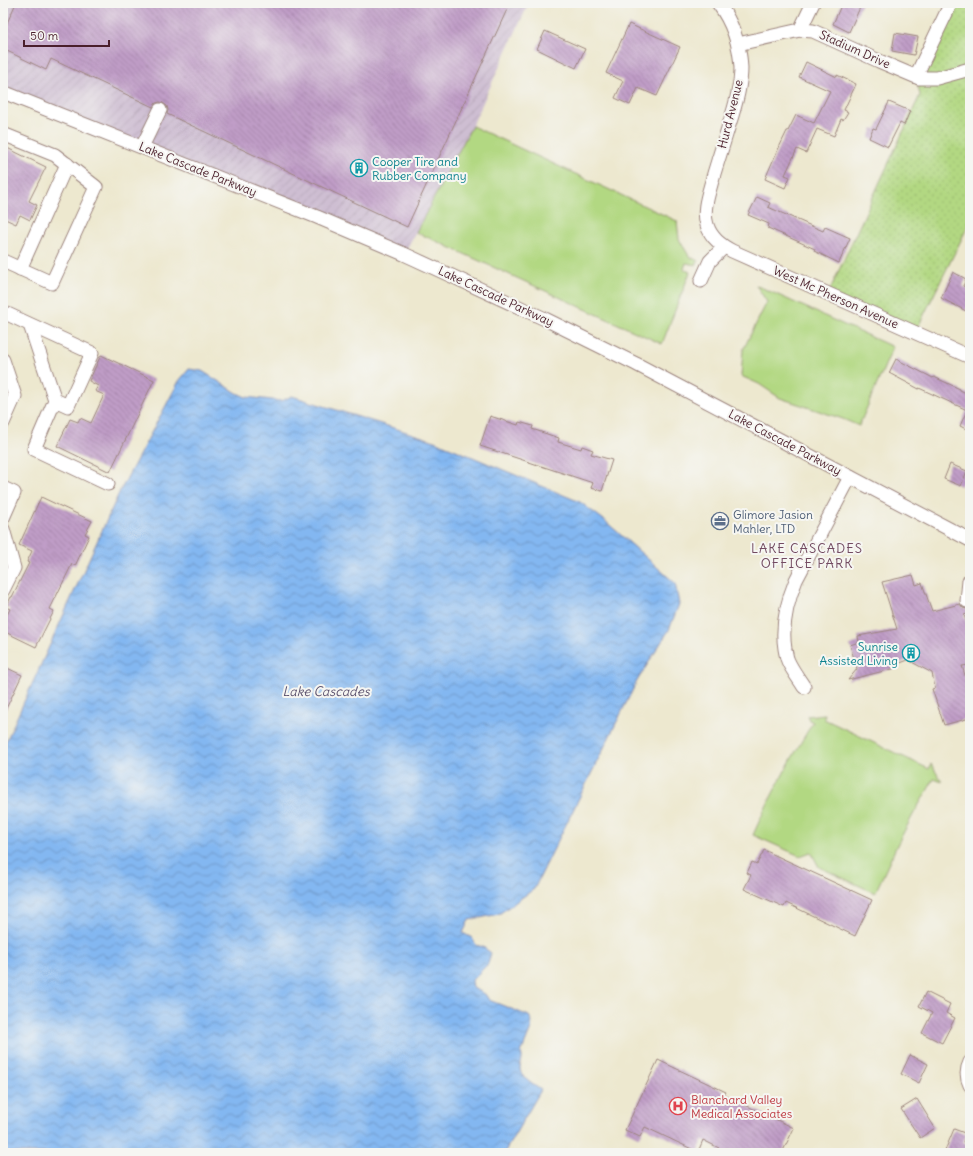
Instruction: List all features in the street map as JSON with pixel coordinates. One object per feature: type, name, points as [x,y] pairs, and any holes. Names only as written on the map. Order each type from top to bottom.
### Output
[{"type":"street","name":"Hurd Avenue","points":[[708,228],[705,217],[707,199],[734,109],[740,85],[741,68],[738,44],[730,21],[718,3]]},
{"type":"street","points":[[800,30],[813,3]]},
{"type":"street","points":[[916,76],[951,3]]},
{"type":"street","name":"Stadium Drive","points":[[738,44],[800,30],[807,30],[813,31],[916,76],[937,78],[970,69]]},
{"type":"street","name":"Lake Cascade Parkway","points":[[3,92],[317,217],[390,248],[544,318],[636,364],[970,540]]},
{"type":"street","points":[[142,148],[160,110]]},
{"type":"street","points":[[3,134],[55,155],[96,187],[52,284],[3,261]]},
{"type":"street","points":[[20,269],[67,164]]},
{"type":"street","name":"West Mc Pherson Avenue","points":[[708,228],[717,241],[724,247],[969,354]]},
{"type":"street","points":[[701,281],[710,261],[724,247]]},
{"type":"street","points":[[3,312],[92,353],[68,406],[55,400]]},
{"type":"street","points":[[30,325],[55,400],[34,449],[108,484]]},
{"type":"street","points":[[3,360],[16,396],[3,423]]},
{"type":"street","points":[[804,687],[787,660],[784,644],[785,611],[789,595],[796,580],[850,477]]},
{"type":"street","points":[[3,488],[14,493],[3,518]]},
{"type":"street","points":[[3,529],[7,560],[14,568],[3,590]]},
{"type":"street","points":[[967,601],[969,581]]},
{"type":"street","points":[[969,1084],[966,1073],[970,1062]]},
{"type":"shaded area","name":"Cooper Tire and Rubber Company","points":[[3,3],[529,3],[472,126],[404,254],[3,92]]},
{"type":"green space","points":[[951,3],[970,3],[970,222],[915,333],[828,294],[920,95],[916,76]]},
{"type":"green space","points":[[472,126],[677,221],[679,239],[689,256],[698,261],[696,265],[686,263],[684,269],[690,272],[662,344],[416,232]]},
{"type":"green space","points":[[756,285],[893,347],[859,426],[843,419],[780,398],[759,384],[741,376],[743,350],[767,302]]},
{"type":"green space","points":[[825,714],[824,719],[929,769],[931,764],[942,782],[934,779],[898,843],[875,893],[819,867],[811,852],[800,856],[753,835],[766,806],[813,722],[809,720],[807,716]]},
{"type":"water","name":"Lake Cascades","points":[[189,369],[202,371],[246,397],[281,401],[292,396],[432,440],[580,502],[604,520],[675,583],[679,604],[669,630],[637,681],[534,889],[499,914],[469,920],[463,933],[472,938],[476,945],[483,947],[491,953],[488,964],[472,980],[473,988],[485,994],[489,1000],[529,1016],[532,1021],[531,1029],[521,1053],[522,1060],[520,1069],[525,1078],[541,1090],[504,1153],[3,1153],[3,748],[120,491],[179,381]]},
{"type":"building","name":"Cooper Tire and Rubber Company","points":[[16,3],[510,3],[407,227],[167,114],[167,106],[163,103],[156,103],[153,107],[51,59],[46,70],[3,49],[3,32]]},
{"type":"building","points":[[842,3],[862,3],[849,32],[833,24]]},
{"type":"building","points":[[629,24],[680,47],[657,96],[638,88],[630,105],[615,98],[623,81],[606,73]]},
{"type":"building","points":[[545,31],[585,49],[576,68],[537,49]]},
{"type":"building","points":[[895,33],[918,37],[914,55],[892,51]]},
{"type":"building","points":[[806,62],[837,77],[837,75],[856,84],[844,110],[848,112],[843,120],[841,119],[834,136],[817,129],[806,153],[797,149],[785,175],[790,177],[785,188],[765,179],[775,156],[796,115],[814,123],[830,91],[799,77]]},
{"type":"building","points":[[889,102],[910,111],[904,125],[900,123],[888,147],[869,138],[873,128],[876,129]]},
{"type":"building","points":[[3,146],[46,167],[29,201],[37,205],[30,220],[20,215],[16,224],[3,218]]},
{"type":"building","points":[[757,197],[770,203],[768,207],[823,231],[825,227],[850,238],[839,263],[814,251],[815,249],[768,228],[769,224],[748,215]]},
{"type":"building","points":[[953,272],[966,279],[963,286],[970,290],[970,303],[966,311],[941,298]]},
{"type":"building","points":[[101,355],[154,380],[110,472],[57,446],[70,419],[78,422],[80,418],[91,423],[104,395],[95,391],[98,386],[89,381]]},
{"type":"building","points":[[896,359],[970,395],[970,431],[960,426],[967,410],[919,389],[889,373]]},
{"type":"building","points":[[490,416],[518,425],[519,422],[533,426],[532,429],[559,438],[558,442],[581,449],[582,446],[593,450],[591,454],[612,460],[602,491],[591,488],[593,483],[480,446]]},
{"type":"building","points":[[950,464],[967,471],[961,486],[944,479]]},
{"type":"building","points":[[41,497],[92,521],[85,534],[89,536],[75,566],[72,564],[50,609],[54,611],[36,647],[3,631],[3,623],[10,609],[6,607],[29,563],[27,562],[32,551],[19,545]]},
{"type":"building","name":"Sunrise Assisted Living","points":[[913,575],[916,585],[922,583],[932,611],[960,604],[963,608],[970,608],[970,613],[964,615],[970,632],[970,665],[962,666],[970,690],[970,718],[944,725],[932,689],[935,688],[932,673],[908,660],[895,665],[896,668],[848,680],[857,669],[850,645],[859,642],[858,636],[897,629],[882,582]]},
{"type":"building","points":[[3,666],[22,675],[3,715]]},
{"type":"building","points":[[764,850],[872,900],[855,936],[786,903],[784,907],[744,889],[751,875],[747,873],[752,862],[757,864]]},
{"type":"building","points":[[926,992],[950,1004],[946,1013],[955,1018],[942,1043],[922,1033],[932,1013],[919,1006]]},
{"type":"building","points":[[910,1055],[928,1064],[919,1083],[901,1074]]},
{"type":"building","name":"Blanchard Valley Medical Associates","points":[[658,1060],[726,1092],[724,1095],[794,1128],[782,1153],[717,1153],[719,1148],[703,1140],[698,1152],[645,1127],[640,1137],[625,1130]]},
{"type":"building","points":[[917,1099],[935,1128],[920,1138],[901,1109]]},
{"type":"building","points":[[954,1129],[967,1134],[963,1142],[970,1145],[970,1153],[944,1153]]},
{"type":"place","name":"Cooper Tire and Rubber Company","points":[[359,168]]},
{"type":"place","name":"Glimore Jasion Mahler, LTD","points":[[720,521]]},
{"type":"place","name":"Sunrise Assisted Living","points":[[911,653]]},
{"type":"place","name":"Blanchard Valley Medical Associates","points":[[678,1106]]},
{"type":"district","name":"LAKE CASCADES OFFICE PARK","points":[[807,556]]}]
